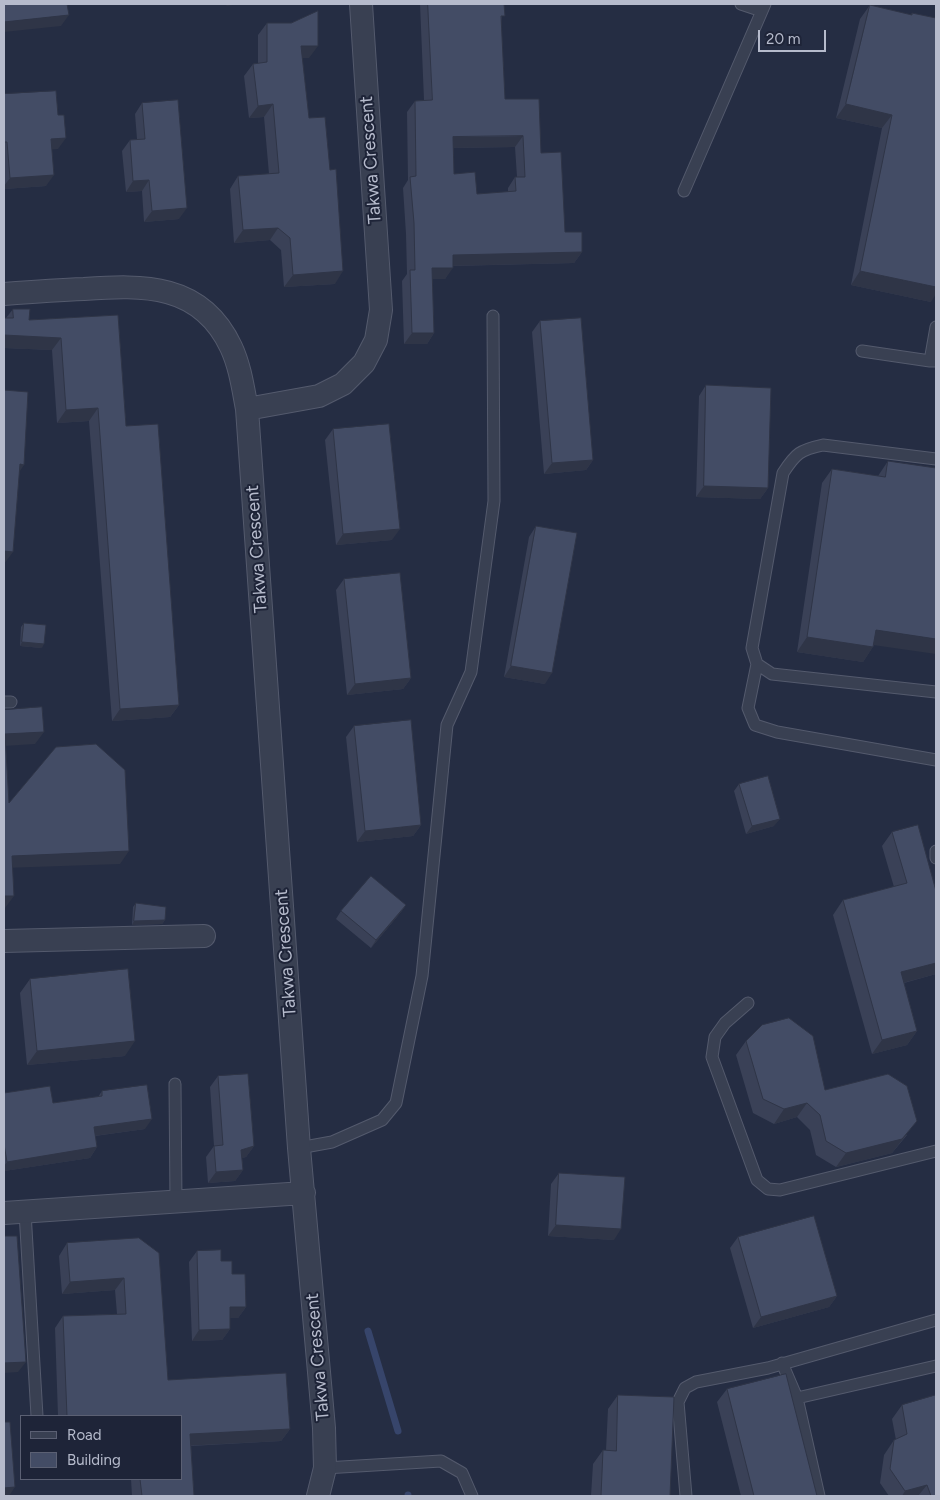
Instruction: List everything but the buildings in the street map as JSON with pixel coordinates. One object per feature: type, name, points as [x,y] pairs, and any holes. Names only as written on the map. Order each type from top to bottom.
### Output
[{"type":"street","name":"Takwa Crescent","points":[[248,409],[319,396],[343,384],[364,363],[376,340],[381,310],[361,4]]},
{"type":"street","name":"Takwa Crescent","points":[[4,294],[127,286],[153,288],[179,296],[200,308],[218,325],[231,346],[239,369],[248,409],[299,1148],[324,1428],[325,1468],[318,1496]]},
{"type":"street","points":[[4,941],[204,936]]},
{"type":"street","points":[[14,1213],[304,1193]]},
{"type":"lane","points":[[684,191],[763,7],[741,4]]},
{"type":"lane","points":[[299,1148],[332,1142],[382,1120],[396,1103],[422,976],[447,725],[471,672],[494,500],[493,316]]},
{"type":"lane","points":[[862,351],[933,361],[936,327]]},
{"type":"lane","points":[[936,459],[823,445],[807,449],[793,457],[783,473],[752,648],[757,664],[748,708],[755,725],[777,732],[936,760]]},
{"type":"lane","points":[[757,664],[772,674],[936,692]]},
{"type":"lane","points":[[936,851],[936,858]]},
{"type":"lane","points":[[748,1003],[725,1023],[715,1037],[712,1057],[757,1180],[768,1189],[780,1190],[936,1151]]},
{"type":"lane","points":[[175,1084],[176,1202]]},
{"type":"lane","points":[[14,1213],[37,1415]]},
{"type":"lane","points":[[686,1496],[678,1402],[685,1388],[696,1382],[751,1372],[936,1320]]},
{"type":"lane","points":[[782,1363],[797,1398],[820,1496]]},
{"type":"lane","points":[[797,1398],[936,1366]]},
{"type":"lane","points":[[325,1468],[441,1461],[462,1472],[472,1496]]},
{"type":"waterway","points":[[368,1331],[398,1431]]}]
